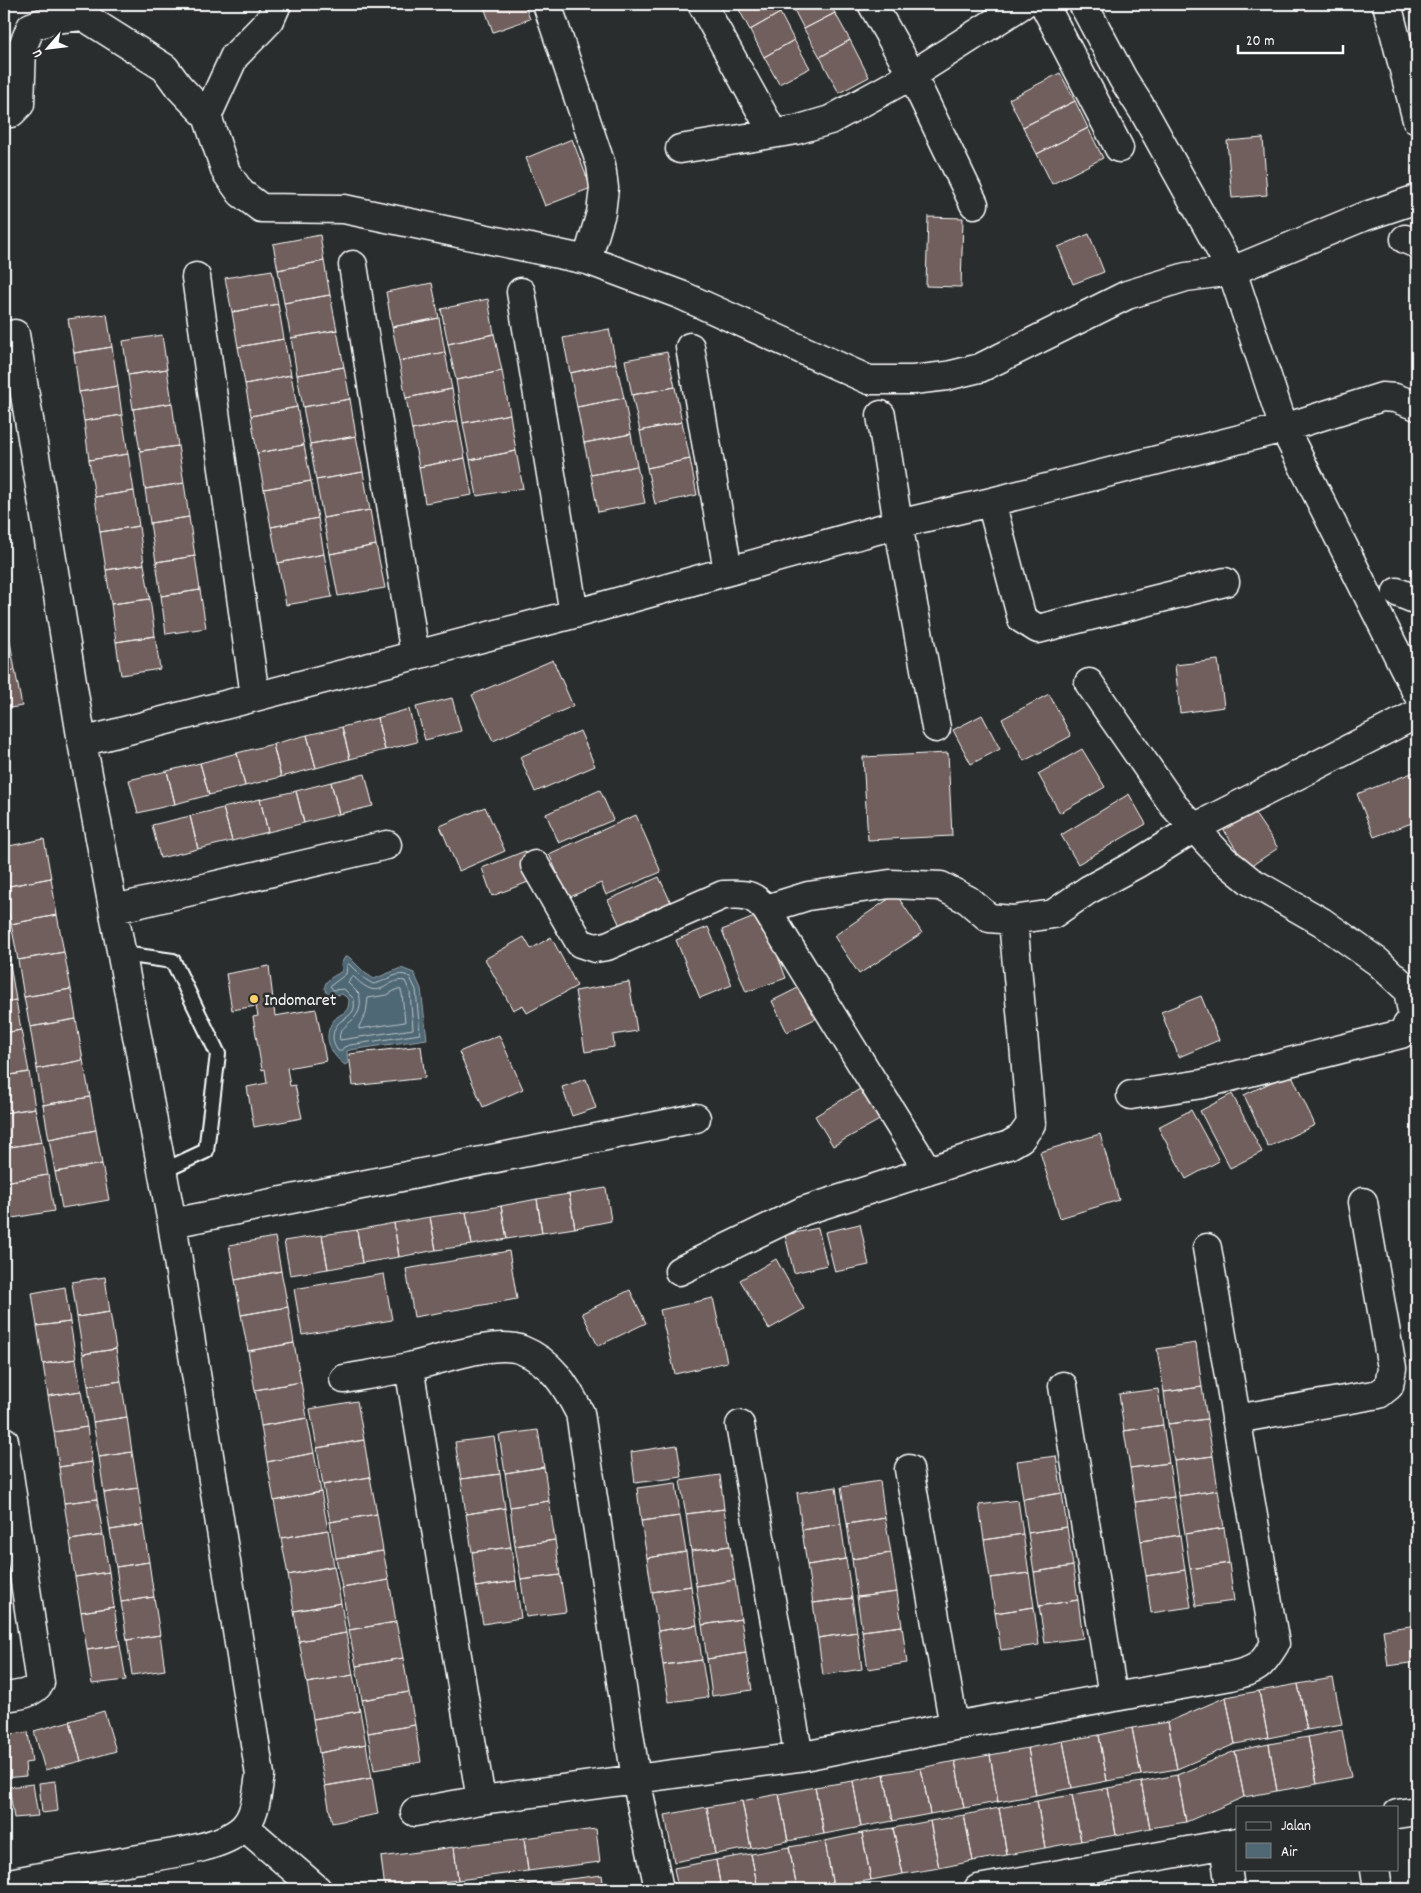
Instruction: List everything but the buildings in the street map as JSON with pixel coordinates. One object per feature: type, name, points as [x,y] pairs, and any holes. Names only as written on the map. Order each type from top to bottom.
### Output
[{"type":"street","points":[[207,116],[234,57],[270,20],[277,4]]},
{"type":"street","points":[[547,4],[601,165],[604,188],[601,213],[587,260]]},
{"type":"street","points":[[702,4],[773,133]]},
{"type":"street","points":[[872,4],[912,75],[974,204]]},
{"type":"street","points":[[680,149],[796,130],[830,120],[912,75],[1022,4]]},
{"type":"street","points":[[1044,4],[1120,148]]},
{"type":"street","points":[[1082,4],[1232,271],[1284,428],[1417,693]]},
{"type":"street","points":[[1387,4],[1417,120]]},
{"type":"street","points":[[4,114],[11,113],[20,104],[22,48],[32,27],[82,10],[165,68],[179,87],[207,116],[226,172],[241,193],[261,208],[344,210],[587,260],[682,295],[868,380],[913,380],[948,376],[980,368],[1127,295],[1186,277],[1232,271],[1360,218],[1417,199]]},
{"type":"street","points":[[353,265],[415,655]]},
{"type":"street","points":[[196,277],[255,696]]},
{"type":"street","points":[[522,292],[574,614]]},
{"type":"street","points":[[4,1884],[218,1843],[231,1838],[244,1827],[255,1807],[260,1775],[163,1170],[82,742],[15,334]]},
{"type":"street","points":[[690,347],[728,572]]},
{"type":"street","points":[[82,742],[574,614],[898,524],[1284,428],[1382,397],[1395,398],[1417,406]]},
{"type":"street","points":[[881,415],[898,524],[936,728]]},
{"type":"street","points":[[991,502],[1022,619],[1038,629],[1225,582]]},
{"type":"street","points":[[1088,683],[1174,806],[1223,859],[1250,881],[1322,922],[1378,962],[1408,990],[1413,1017],[1402,1034],[1202,1084],[1132,1094]]},
{"type":"street","points":[[766,909],[808,896],[890,884],[941,886],[968,900],[989,918],[1013,920],[1052,914],[1088,890],[1138,863],[1194,828],[1417,714]]},
{"type":"street","points":[[115,909],[387,845]]},
{"type":"street","points":[[535,865],[580,943],[595,948],[607,946],[723,895],[743,894],[757,899],[766,909],[928,1171]]},
{"type":"street","points":[[679,1271],[803,1212],[1009,1145],[1021,1138],[1031,1124],[1013,920]]},
{"type":"street","points":[[172,1223],[696,1118]]},
{"type":"street","points":[[1236,1418],[1379,1394],[1389,1386],[1392,1368],[1363,1202]]},
{"type":"street","points":[[415,1812],[481,1800],[799,1757],[1250,1671],[1264,1662],[1275,1644],[1207,1248]]},
{"type":"street","points":[[344,1379],[409,1367],[497,1346],[521,1349],[544,1363],[564,1384],[580,1413],[636,1779],[659,1889]]},
{"type":"street","points":[[409,1367],[481,1800]]},
{"type":"street","points":[[1063,1386],[1113,1696]]},
{"type":"street","points":[[740,1425],[799,1757]]},
{"type":"street","points":[[4,1441],[40,1683],[36,1690],[27,1694],[4,1697]]},
{"type":"street","points":[[909,1469],[954,1726]]},
{"type":"street","points":[[1398,1814],[1417,1811]]},
{"type":"street","points":[[244,1827],[317,1889]]},
{"type":"street","points":[[978,1889],[1046,1883],[1230,1843],[1230,1889]]},
{"type":"street","points":[[1375,1870],[1378,1889]]},
{"type":"lane","points":[[123,954],[173,961],[218,1054],[206,1151],[163,1170]]},
{"type":"water","points":[[345,957],[349,957],[374,979],[401,968],[414,973],[421,989],[427,1039],[350,1050],[347,1051],[348,1063],[345,1065],[340,1061],[329,1045],[328,1032],[334,1020],[348,1008],[349,999],[342,994],[332,996],[326,992],[325,984],[329,979],[342,971],[341,964]]},
{"type":"place","name":"Indomaret","points":[[254,999]]}]
